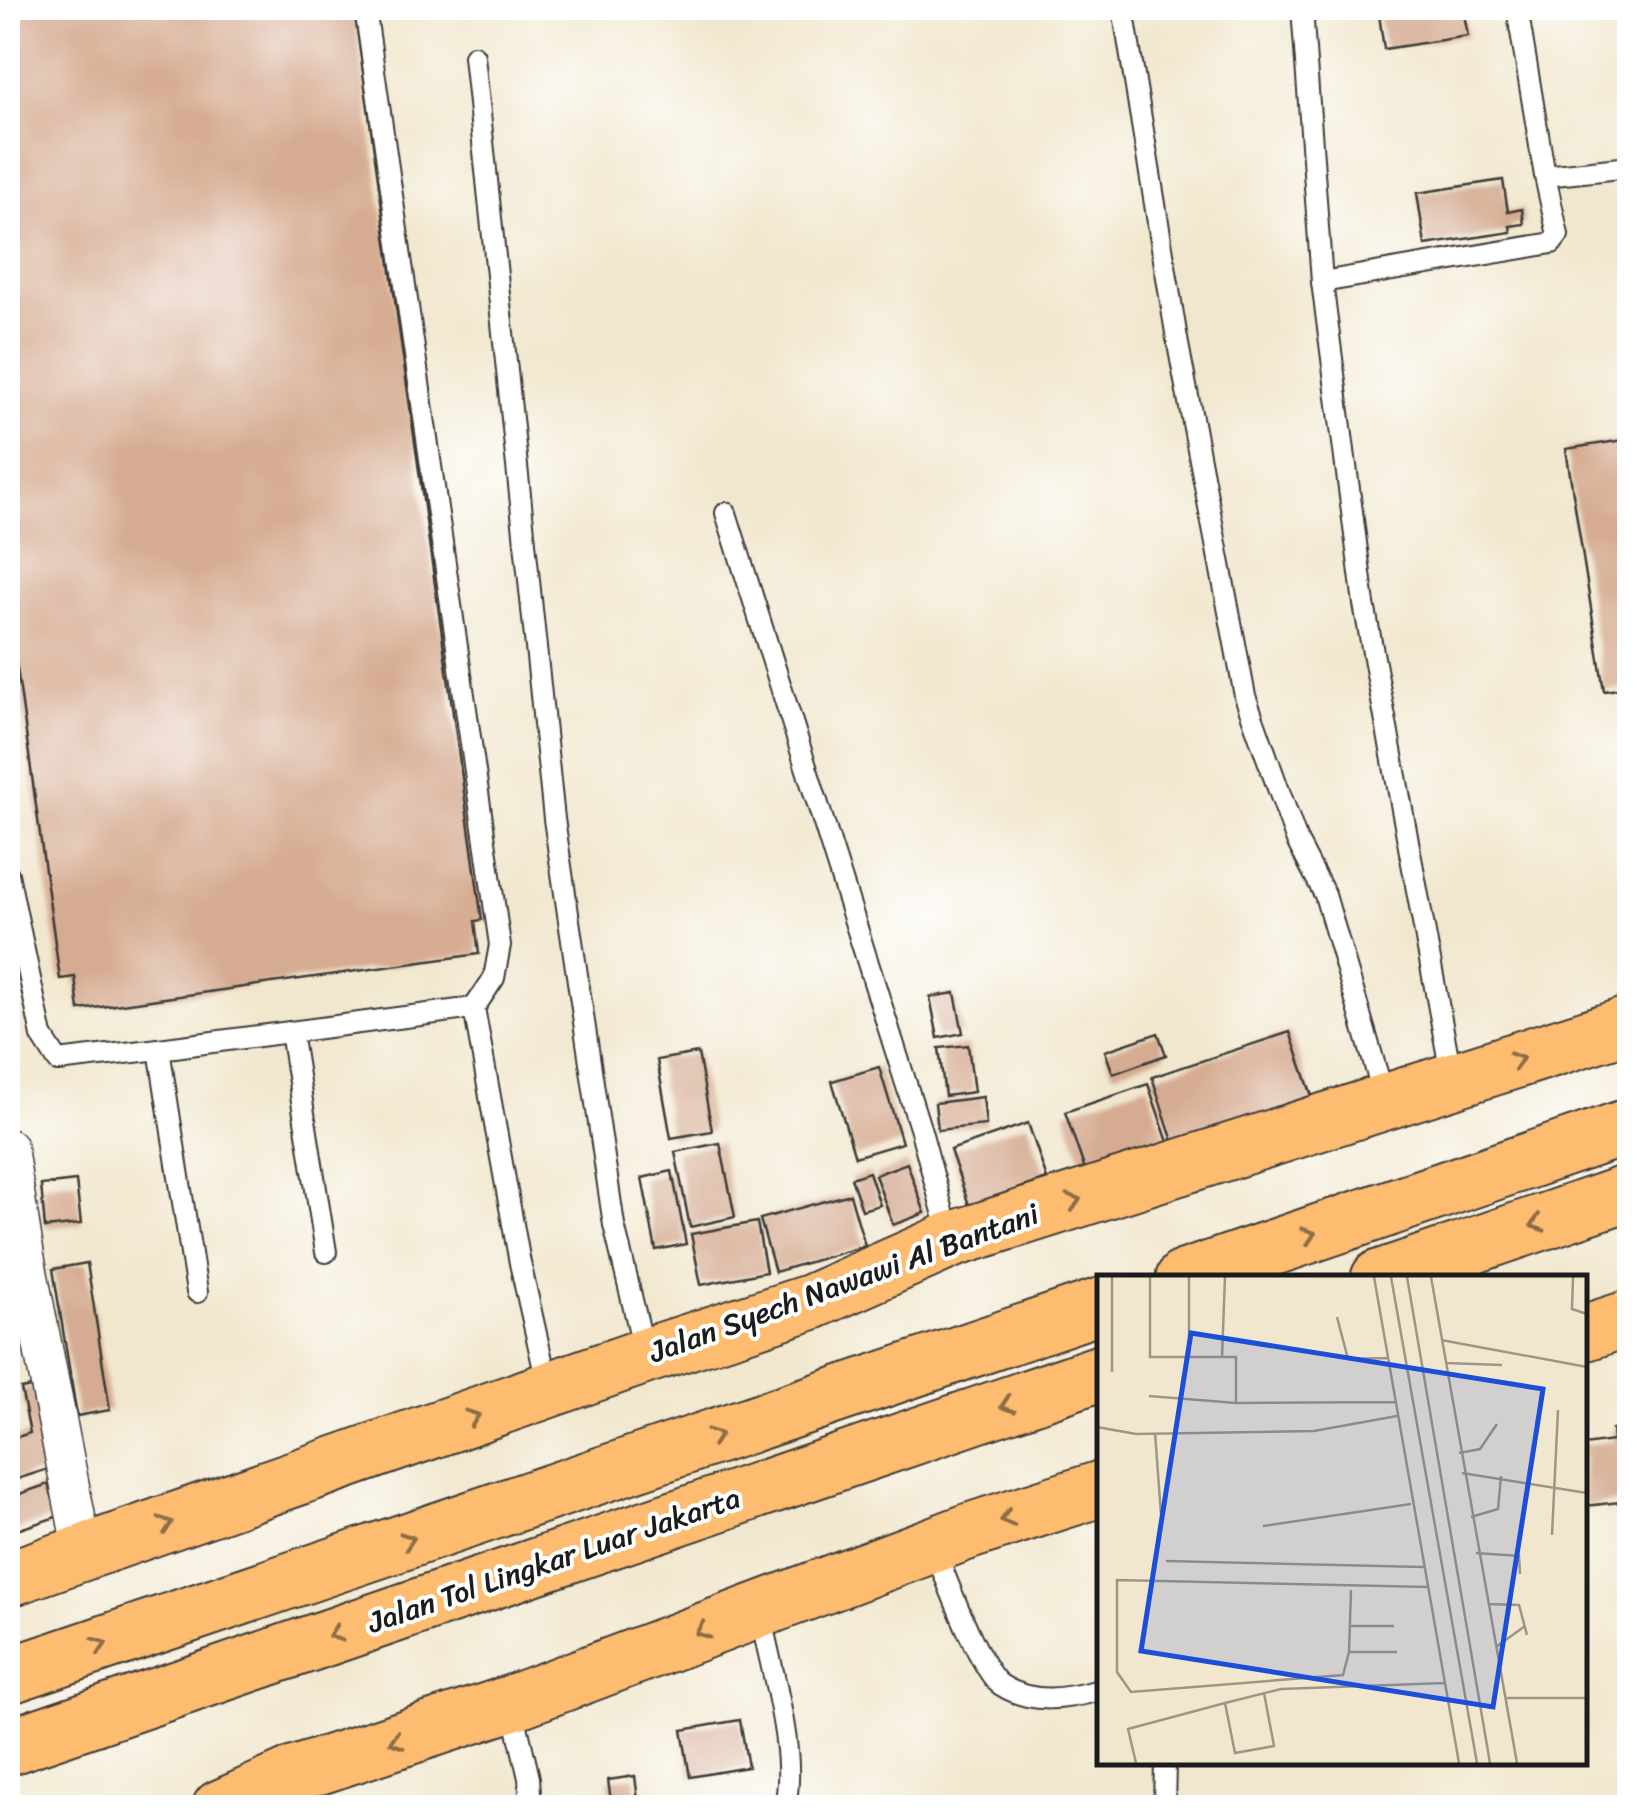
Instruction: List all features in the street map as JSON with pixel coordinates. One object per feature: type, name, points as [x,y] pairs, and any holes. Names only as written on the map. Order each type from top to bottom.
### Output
[{"type":"highway","name":"Jalan Syech Nawawi Al Bantani","points":[[8,1579],[645,1356],[812,1302],[951,1240],[1630,1024]]},
{"type":"highway","points":[[1193,1275],[1630,1126]]},
{"type":"highway","points":[[1389,1275],[1630,1192]]},
{"type":"highway","points":[[8,1676],[1097,1307]]},
{"type":"highway","points":[[1587,1332],[1630,1318]]},
{"type":"highway","name":"Jalan Tol Lingkar Luar Jakarta","points":[[8,1746],[1097,1374]]},
{"type":"highway","points":[[220,1808],[300,1782],[933,1545],[1097,1491]]},
{"type":"street","points":[[8,1148],[83,1553]]},
{"type":"lane","points":[[365,8],[500,945],[494,978],[474,1008],[548,1391]]},
{"type":"lane","points":[[1123,8],[1167,284],[1246,696],[1297,841],[1325,895],[1386,1102]]},
{"type":"lane","points":[[1302,8],[1322,282],[1364,604],[1453,1081]]},
{"type":"lane","points":[[1322,282],[1552,243],[1558,234],[1517,8]]},
{"type":"lane","points":[[474,56],[554,819],[614,1224],[645,1356]]},
{"type":"lane","points":[[1545,176],[1630,166]]},
{"type":"lane","points":[[726,513],[916,1113],[951,1240]]},
{"type":"lane","points":[[8,874],[42,1036],[58,1061],[474,1008]]},
{"type":"lane","points":[[291,1032],[326,1252]]},
{"type":"lane","points":[[158,1048],[197,1292]]},
{"type":"lane","points":[[933,1545],[961,1618],[999,1684],[1033,1697],[1065,1699],[1097,1691]]},
{"type":"lane","points":[[759,1610],[784,1733],[790,1788],[784,1808]]},
{"type":"lane","points":[[511,1703],[529,1778],[531,1808]]},
{"type":"lane","points":[[1164,1808],[1165,1765]]},
{"type":"building","points":[[8,8],[354,8],[482,920],[475,921],[479,954],[79,1010],[75,977],[60,979],[8,603]]},
{"type":"building","points":[[1378,8],[1463,8],[1468,36],[1384,49]]},
{"type":"building","points":[[1503,180],[1508,212],[1522,209],[1524,224],[1510,226],[1511,232],[1425,245],[1417,193]]},
{"type":"building","points":[[1630,439],[1630,687],[1604,691],[1566,449]]},
{"type":"building","points":[[955,993],[963,1033],[938,1038],[930,997]]},
{"type":"building","points":[[1290,1032],[1314,1102],[1175,1148],[1152,1077]]},
{"type":"building","points":[[1158,1033],[1166,1055],[1113,1074],[1105,1051]]},
{"type":"building","points":[[968,1045],[974,1092],[945,1096],[939,1048]]},
{"type":"building","points":[[698,1053],[712,1131],[671,1138],[657,1060]]},
{"type":"building","points":[[879,1067],[902,1143],[855,1157],[832,1081]]},
{"type":"building","points":[[1148,1084],[1169,1145],[1086,1173],[1065,1112]]},
{"type":"building","points":[[983,1097],[986,1125],[938,1130],[935,1103]]},
{"type":"building","points":[[1028,1123],[1047,1179],[969,1205],[950,1150]]},
{"type":"building","points":[[720,1143],[735,1217],[690,1227],[675,1152]]},
{"type":"building","points":[[907,1163],[925,1213],[893,1225],[875,1175]]},
{"type":"building","points":[[672,1171],[686,1244],[656,1250],[642,1178]]},
{"type":"building","points":[[869,1172],[880,1205],[862,1210],[851,1178]]},
{"type":"building","points":[[76,1181],[81,1224],[45,1228],[41,1185]]},
{"type":"building","points":[[850,1194],[865,1246],[775,1272],[760,1219]]},
{"type":"building","points":[[757,1222],[766,1272],[701,1285],[691,1234]]},
{"type":"building","points":[[8,1255],[26,1306],[9,1309]]},
{"type":"building","points":[[87,1263],[110,1410],[77,1416],[53,1269]]},
{"type":"building","points":[[48,1384],[64,1464],[8,1482],[8,1440],[30,1433],[21,1389]]},
{"type":"building","points":[[1630,1427],[1630,1501],[1587,1506],[1587,1445],[1613,1441],[1612,1429]]},
{"type":"building","points":[[48,1484],[59,1516],[8,1533],[8,1498]]},
{"type":"building","points":[[740,1720],[748,1767],[690,1777],[682,1730]]},
{"type":"building","points":[[635,1776],[639,1808],[612,1808],[608,1780]]}]
